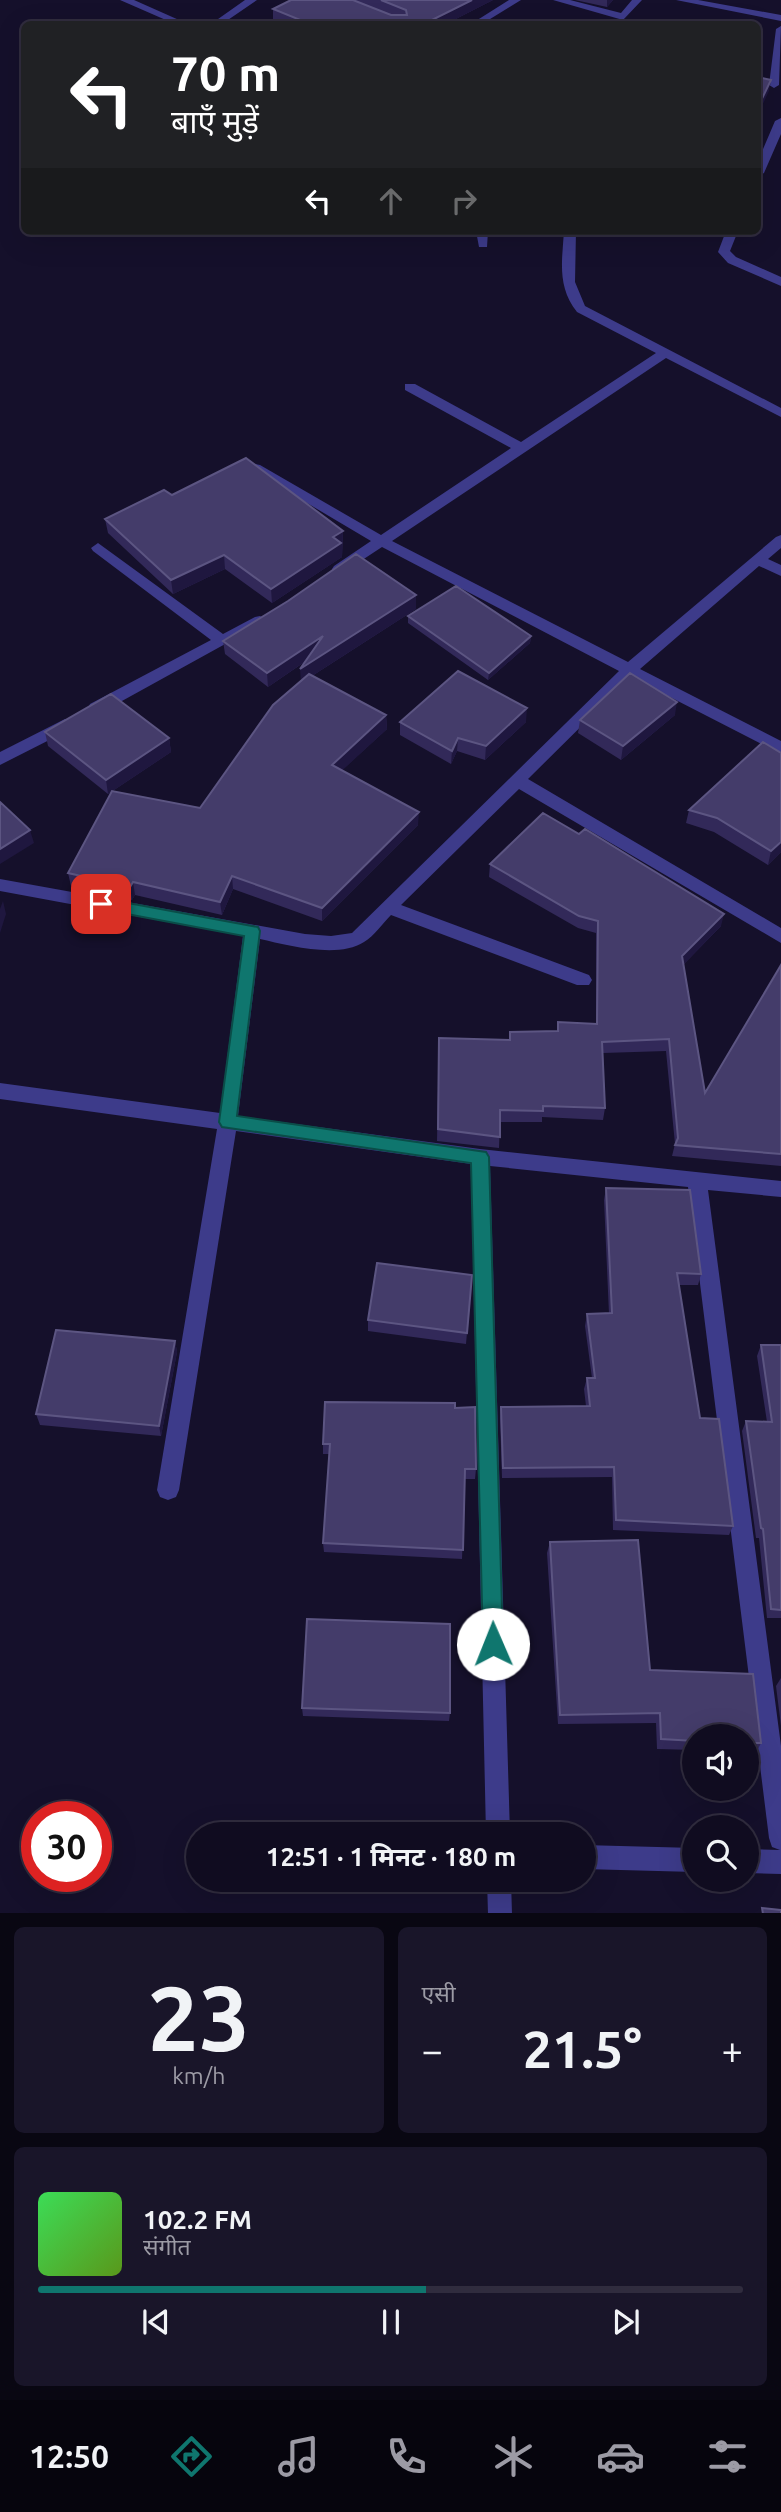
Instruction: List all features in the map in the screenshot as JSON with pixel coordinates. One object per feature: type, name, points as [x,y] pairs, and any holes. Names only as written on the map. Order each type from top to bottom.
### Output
[{"type":"street","points":[[125,0],[176,21]]},
{"type":"street","points":[[221,21],[253,0]]},
{"type":"street","points":[[481,21],[516,0]]},
{"type":"street","points":[[558,0],[620,20],[637,0]]},
{"type":"street","points":[[681,0],[781,18]]},
{"type":"street","points":[[778,85],[781,29]]},
{"type":"street","points":[[761,167],[779,129]]},
{"type":"street","points":[[570,235],[568,289],[573,302],[581,309],[781,413]]},
{"type":"street","points":[[730,235],[724,252],[732,260],[781,282]]},
{"type":"street","points":[[323,579],[666,352]]},
{"type":"street","points":[[410,387],[521,448]]},
{"type":"street","points":[[255,468],[381,541],[781,748]]},
{"type":"street","points":[[0,885],[315,943],[339,944],[357,938],[629,670],[781,540]]},
{"type":"street","points":[[98,548],[221,640]]},
{"type":"street","points":[[758,560],[781,571]]},
{"type":"street","points":[[0,759],[277,610]]},
{"type":"street","points":[[517,780],[781,936]]},
{"type":"street","points":[[389,907],[583,980]]},
{"type":"street","points":[[168,1490],[228,1122],[252,931]]},
{"type":"street","points":[[0,1091],[480,1157],[781,1189]]},
{"type":"street","points":[[480,1157],[498,1822]]},
{"type":"street","points":[[697,1180],[781,1838]]},
{"type":"street","points":[[596,1857],[682,1860]]},
{"type":"street","points":[[759,1861],[781,1862]]},
{"type":"street","points":[[499,1892],[500,1913]]},
{"type":"building","points":[[291,0],[353,0],[391,15],[407,15],[406,10],[381,0],[472,0],[430,21],[303,21],[273,9]]},
{"type":"building","points":[[761,78],[771,80],[761,101]]},
{"type":"building","points":[[246,458],[343,531],[333,537],[341,543],[271,589],[224,555],[171,580],[105,519],[164,490],[172,495]]},
{"type":"building","points":[[356,554],[416,595],[300,669],[323,636],[267,673],[223,641],[288,601]]},
{"type":"building","points":[[456,586],[531,636],[489,673],[408,616]]},
{"type":"building","points":[[458,671],[527,708],[486,746],[458,738],[452,751],[400,722]]},
{"type":"building","points":[[630,673],[677,702],[623,746],[580,720]]},
{"type":"building","points":[[309,674],[386,715],[332,765],[419,812],[322,908],[232,876],[220,902],[133,882],[130,887],[68,873],[112,791],[200,808],[273,705]]},
{"type":"building","points":[[111,694],[169,738],[106,780],[45,732]]},
{"type":"building","points":[[763,742],[781,753],[781,842],[771,851],[717,818],[689,810]]},
{"type":"building","points":[[0,802],[30,830],[0,849]]},
{"type":"building","points":[[543,813],[579,834],[585,829],[724,914],[682,956],[705,1093],[781,965],[781,1154],[675,1145],[678,1138],[669,1039],[602,1042],[605,1108],[543,1106],[543,1111],[500,1110],[500,1137],[438,1129],[439,1038],[510,1040],[510,1032],[558,1031],[558,1022],[597,1024],[598,921],[579,916],[490,864]]},
{"type":"building","points":[[606,1188],[690,1190],[701,1274],[677,1273],[700,1418],[719,1419],[733,1526],[616,1520],[614,1467],[503,1468],[501,1407],[590,1406],[587,1378],[595,1378],[587,1314],[612,1313]]},
{"type":"building","points":[[377,1263],[472,1275],[467,1333],[368,1320]]},
{"type":"building","points":[[56,1330],[175,1341],[159,1426],[36,1414]]},
{"type":"building","points":[[761,1345],[781,1345],[781,1610],[771,1609],[763,1529],[746,1421],[772,1422]]},
{"type":"building","points":[[325,1402],[455,1403],[455,1408],[475,1407],[476,1469],[465,1469],[463,1550],[323,1543],[330,1444],[323,1444]]},
{"type":"building","points":[[638,1540],[650,1670],[753,1674],[759,1724],[682,1724],[682,1740],[661,1739],[660,1713],[560,1715],[550,1542]]},
{"type":"building","points":[[307,1619],[450,1624],[450,1713],[302,1708]]},
{"type":"building","points":[[762,1908],[781,1910],[781,1913],[763,1913]]},
{"type":"route","points":[[101,904],[252,931],[228,1122],[480,1157],[493,1644]]}]
